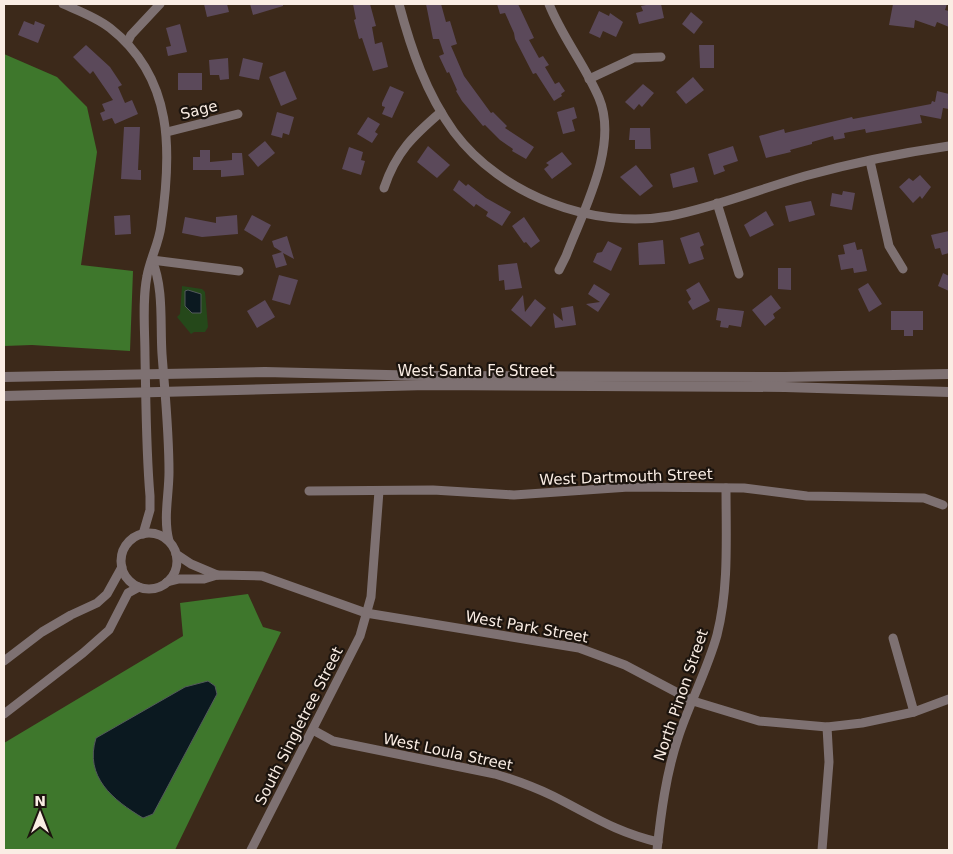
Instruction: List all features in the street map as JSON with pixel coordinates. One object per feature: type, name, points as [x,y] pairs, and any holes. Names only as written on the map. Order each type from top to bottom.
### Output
[{"type":"street","points":[[63,4],[93,17],[110,27],[127,43],[152,78],[165,114],[168,155],[161,227],[146,277],[146,393],[150,503],[143,534]]},
{"type":"street","points":[[127,43],[131,35],[160,4]]},
{"type":"street","points":[[399,4],[420,70],[440,112],[455,133],[474,154],[506,180],[547,201],[582,212],[607,217],[642,218],[670,216],[807,176],[870,161],[949,146]]},
{"type":"street","points":[[548,4],[599,99],[604,117],[605,135],[600,165],[559,270]]},
{"type":"street","points":[[589,80],[634,58],[661,57]]},
{"type":"street","points":[[384,188],[391,167],[400,152],[440,112]]},
{"type":"street","name":"Sage","points":[[167,132],[238,114]]},
{"type":"street","points":[[870,161],[889,246],[903,269]]},
{"type":"street","points":[[717,203],[739,274]]},
{"type":"street","points":[[152,260],[239,271]]},
{"type":"street","points":[[152,260],[159,277],[167,392],[169,468],[165,527],[169,541],[176,554],[177,568],[167,582],[158,588],[148,589],[139,587],[125,576],[121,558],[128,542],[143,534],[161,535],[169,541]]},
{"type":"street","name":"West Santa Fe Street","points":[[4,377],[304,373],[437,376],[785,377],[949,374]]},
{"type":"street","name":"West Santa Fe Street","points":[[4,396],[418,385],[775,387],[949,392]]},
{"type":"street","name":"West Dartmouth Street","points":[[309,490],[433,490],[514,495],[629,488],[726,488],[758,489],[807,496],[900,496],[924,498],[943,505]]},
{"type":"street","name":"North Pinon Street","points":[[658,846],[669,771],[678,738],[717,635],[726,568],[726,488]]},
{"type":"street","name":"South Singletree Street","points":[[252,850],[351,657],[371,597],[379,491]]},
{"type":"street","name":"West Park Street","points":[[176,554],[191,564],[217,575]]},
{"type":"street","points":[[4,661],[42,632],[71,614],[97,603],[107,594],[122,567]]},
{"type":"street","name":"West Park Street","points":[[167,582],[179,579],[204,579],[217,575],[262,576],[366,613],[580,648],[625,665],[693,701],[758,721],[827,727],[862,723],[914,712],[949,700]]},
{"type":"street","points":[[4,714],[83,653],[109,630],[128,593],[139,587]]},
{"type":"street","points":[[893,638],[914,712]]},
{"type":"street","points":[[822,850],[829,762],[827,727]]},
{"type":"street","name":"West Loula Street","points":[[313,730],[333,741],[356,747],[495,774],[519,782],[552,795],[609,826],[658,846]]},
{"type":"green space","points":[[4,54],[57,77],[87,107],[97,152],[81,265],[133,271],[130,351],[32,345],[4,346]]},
{"type":"green space","points":[[182,286],[202,289],[205,292],[208,327],[205,332],[194,332],[191,334],[177,317],[180,314]]},
{"type":"green space","points":[[248,594],[263,627],[281,632],[175,850],[4,850],[4,743],[183,636],[180,603]]},
{"type":"shaded area","points":[[188,290],[201,294],[201,313],[192,313],[185,306],[185,291]]},
{"type":"shaded area","points":[[208,681],[215,686],[217,694],[153,814],[143,818],[112,795],[98,776],[93,752],[96,738],[185,687]]},
{"type":"building","points":[[204,4],[227,4],[229,12],[207,17]]},
{"type":"building","points":[[250,4],[283,4],[283,6],[253,15]]},
{"type":"building","points":[[353,4],[370,4],[376,26],[372,27],[375,44],[382,42],[388,67],[373,71],[362,38],[359,39],[354,20],[356,19]]},
{"type":"building","points":[[426,4],[441,4],[446,22],[450,21],[457,44],[451,46],[464,76],[491,113],[493,112],[507,126],[505,128],[534,147],[526,159],[512,151],[513,149],[500,140],[485,125],[483,126],[462,101],[449,72],[447,73],[439,56],[444,54],[439,39],[433,39]]},
{"type":"building","points":[[497,4],[518,4],[534,38],[529,40],[539,58],[543,56],[549,65],[545,67],[555,84],[559,82],[565,91],[561,94],[562,96],[554,101],[536,73],[533,74],[515,39],[505,13],[500,14]]},
{"type":"building","points":[[661,4],[664,18],[639,24],[636,13],[643,11],[641,6]]},
{"type":"building","points":[[893,4],[947,4],[945,10],[949,11],[949,27],[937,22],[935,27],[915,20],[914,28],[889,25]]},
{"type":"building","points":[[599,11],[609,16],[610,13],[623,22],[616,37],[603,31],[600,38],[589,33]]},
{"type":"building","points":[[691,12],[703,22],[694,34],[682,24]]},
{"type":"building","points":[[24,21],[34,25],[35,21],[45,25],[38,43],[18,35]]},
{"type":"building","points":[[180,24],[187,52],[168,56],[166,47],[171,46],[166,28]]},
{"type":"building","points":[[86,45],[110,67],[122,85],[118,87],[125,103],[132,100],[138,114],[115,124],[112,118],[103,121],[100,113],[105,111],[102,104],[113,100],[93,71],[90,74],[73,57]]},
{"type":"building","points":[[699,45],[714,45],[714,68],[700,68]]},
{"type":"building","points":[[228,58],[229,79],[220,80],[219,75],[210,75],[209,60]]},
{"type":"building","points":[[243,58],[263,63],[259,80],[239,76]]},
{"type":"building","points":[[285,71],[297,99],[281,106],[269,77]]},
{"type":"building","points":[[178,73],[202,73],[202,90],[178,90]]},
{"type":"building","points":[[693,77],[704,90],[686,104],[676,92]]},
{"type":"building","points":[[643,84],[654,93],[642,107],[639,104],[634,110],[625,102]]},
{"type":"building","points":[[390,86],[404,92],[392,118],[382,114],[385,107],[382,106],[382,103]]},
{"type":"building","points":[[937,91],[949,94],[949,109],[943,108],[941,119],[920,115],[922,123],[866,133],[865,129],[844,133],[845,138],[834,140],[833,136],[790,150],[791,152],[766,158],[759,136],[784,129],[785,133],[852,117],[853,119],[931,104],[932,101],[935,102]]},
{"type":"building","points":[[574,107],[577,118],[572,120],[575,131],[563,134],[557,112]]},
{"type":"building","points":[[277,112],[294,117],[289,135],[283,133],[282,138],[271,135]]},
{"type":"building","points":[[368,117],[380,124],[375,132],[378,134],[372,143],[357,134]]},
{"type":"building","points":[[124,127],[140,127],[138,170],[141,170],[141,180],[121,179]]},
{"type":"building","points":[[630,128],[650,128],[651,149],[635,149],[635,140],[629,140]]},
{"type":"building","points":[[265,141],[275,153],[258,167],[248,155]]},
{"type":"building","points":[[428,146],[450,165],[437,178],[417,162]]},
{"type":"building","points":[[733,146],[738,161],[723,166],[725,171],[714,175],[708,154]]},
{"type":"building","points":[[349,147],[363,152],[361,160],[365,161],[361,175],[342,169]]},
{"type":"building","points":[[200,150],[210,150],[210,162],[232,160],[232,153],[242,153],[244,175],[221,177],[221,170],[193,170],[193,157],[200,157]]},
{"type":"building","points":[[562,152],[572,164],[552,179],[544,169],[549,165],[546,163]]},
{"type":"building","points":[[636,165],[653,186],[640,196],[620,177]]},
{"type":"building","points":[[694,167],[698,182],[673,188],[670,174]]},
{"type":"building","points":[[920,175],[931,187],[922,199],[920,196],[913,203],[899,187],[909,178],[913,181]]},
{"type":"building","points":[[459,180],[511,212],[502,226],[486,216],[488,212],[476,204],[474,207],[453,190]]},
{"type":"building","points":[[843,191],[855,193],[852,210],[830,206],[832,193],[842,195]]},
{"type":"building","points":[[811,201],[815,215],[789,222],[785,206]]},
{"type":"building","points":[[766,211],[774,225],[750,237],[744,225]]},
{"type":"building","points":[[130,215],[131,234],[115,235],[114,216]]},
{"type":"building","points":[[237,215],[238,234],[202,237],[182,233],[185,217],[216,223],[216,217]]},
{"type":"building","points":[[252,215],[271,225],[262,241],[244,230]]},
{"type":"building","points":[[524,217],[540,241],[531,248],[526,242],[524,243],[512,226]]},
{"type":"building","points":[[949,231],[949,253],[942,255],[940,248],[935,249],[931,235]]},
{"type":"building","points":[[699,232],[704,245],[700,247],[704,259],[689,264],[680,238]]},
{"type":"building","points":[[287,236],[294,259],[283,253],[287,265],[276,268],[272,255],[282,252],[274,247],[272,241]]},
{"type":"building","points":[[663,240],[665,264],[639,265],[638,243]]},
{"type":"building","points":[[608,241],[622,248],[611,271],[593,262],[597,253],[602,252]]},
{"type":"building","points":[[855,242],[857,250],[862,249],[867,271],[854,273],[853,268],[841,270],[838,255],[845,254],[843,245]]},
{"type":"building","points":[[517,263],[522,288],[505,290],[504,280],[499,281],[498,265]]},
{"type":"building","points":[[778,268],[791,268],[791,290],[778,289]]},
{"type":"building","points":[[943,273],[949,276],[949,291],[938,286]]},
{"type":"building","points":[[279,275],[298,280],[290,305],[272,300]]},
{"type":"building","points":[[699,282],[710,301],[693,310],[688,302],[691,299],[686,290]]},
{"type":"building","points":[[868,283],[882,304],[869,312],[858,289]]},
{"type":"building","points":[[594,284],[610,294],[598,312],[586,304],[600,302],[588,294]]},
{"type":"building","points":[[523,295],[525,312],[535,299],[546,308],[531,327],[511,310]]},
{"type":"building","points":[[771,295],[781,308],[773,314],[775,318],[765,326],[752,310]]},
{"type":"building","points":[[265,300],[275,317],[257,328],[247,311]]},
{"type":"building","points":[[573,306],[576,325],[555,328],[553,313],[563,321],[561,308]]},
{"type":"building","points":[[718,308],[744,311],[741,327],[729,325],[728,328],[720,327],[721,321],[716,320]]},
{"type":"building","points":[[891,311],[923,311],[923,330],[913,330],[913,336],[904,336],[904,330],[891,330]]}]
